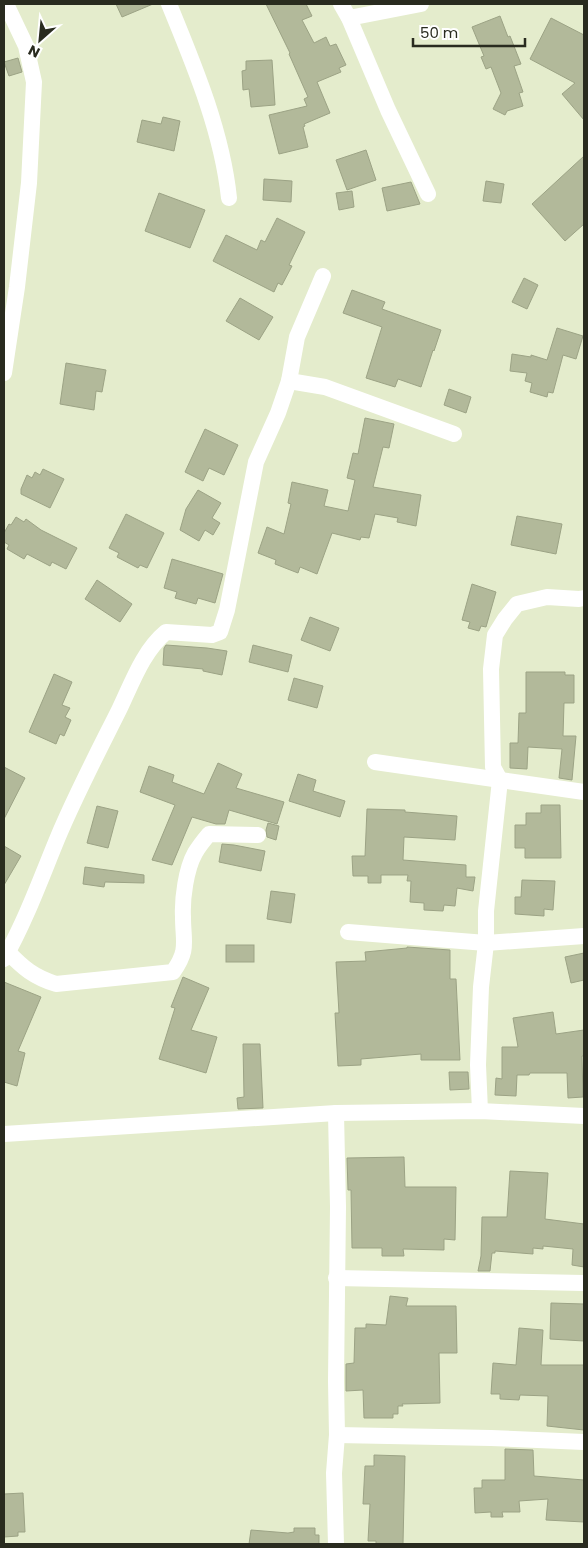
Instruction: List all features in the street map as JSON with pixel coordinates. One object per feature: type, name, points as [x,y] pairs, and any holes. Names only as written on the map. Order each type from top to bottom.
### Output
[{"type":"street","points":[[4,373],[17,287],[29,183],[34,82],[26,46],[6,4]]},
{"type":"street","points":[[169,4],[217,133],[229,198]]},
{"type":"street","points":[[341,4],[428,194]]},
{"type":"street","points":[[349,18],[421,4]]},
{"type":"street","points":[[258,835],[209,834],[195,853],[187,874],[183,917],[185,937],[183,955],[173,972],[56,984],[43,980],[24,969],[6,955],[34,899],[58,837],[87,773],[156,640],[166,632],[212,636],[220,632],[256,462],[278,412],[289,381],[297,337],[323,276]]},
{"type":"street","points":[[289,381],[325,387],[454,434]]},
{"type":"street","points":[[480,1111],[478,1065],[481,987],[486,943],[486,911],[500,780],[493,767],[491,669],[495,635],[517,604],[547,597],[584,598]]},
{"type":"street","points":[[375,762],[584,792]]},
{"type":"street","points":[[348,932],[486,943],[584,936]]},
{"type":"street","points":[[4,1134],[336,1113],[480,1111],[584,1116]]},
{"type":"street","points":[[336,1113],[338,1207],[336,1278],[337,1435],[334,1473],[336,1544]]},
{"type":"street","points":[[336,1278],[584,1284]]},
{"type":"street","points":[[337,1435],[584,1442]]},
{"type":"building","points":[[116,4],[153,4],[122,17]]},
{"type":"building","points":[[266,4],[306,4],[312,16],[302,20],[314,43],[326,37],[330,46],[336,44],[346,65],[339,68],[341,72],[317,82],[330,113],[304,124],[308,147],[279,154],[269,115],[307,106],[304,99],[308,97],[290,53]]},
{"type":"building","points":[[500,16],[521,64],[514,66],[523,92],[519,93],[523,106],[507,111],[505,115],[493,109],[501,93],[491,67],[486,69],[481,57],[484,56],[472,27]]},
{"type":"building","points":[[551,18],[584,35],[584,120],[562,94],[575,83],[530,59]]},
{"type":"building","points":[[18,58],[22,72],[9,76],[4,62]]},
{"type":"building","points":[[272,60],[275,105],[251,107],[249,89],[243,90],[242,71],[246,70],[246,61]]},
{"type":"building","points":[[163,117],[180,121],[174,151],[137,142],[142,120],[161,124]]},
{"type":"building","points":[[366,150],[376,180],[347,190],[336,160]]},
{"type":"building","points":[[584,156],[584,224],[565,241],[532,204]]},
{"type":"building","points":[[264,179],[292,181],[291,202],[263,200]]},
{"type":"building","points":[[486,181],[504,184],[501,203],[483,201]]},
{"type":"building","points":[[411,182],[420,204],[387,211],[382,188]]},
{"type":"building","points":[[352,191],[354,207],[339,210],[336,193]]},
{"type":"building","points":[[159,193],[205,210],[190,248],[145,231]]},
{"type":"building","points":[[277,218],[305,232],[289,265],[292,266],[282,285],[278,283],[274,292],[213,261],[226,235],[257,250],[261,240],[265,242]]},
{"type":"building","points":[[524,278],[538,285],[527,309],[512,302]]},
{"type":"building","points":[[352,290],[385,302],[382,309],[441,330],[421,387],[398,379],[395,387],[366,378],[382,327],[343,313]]},
{"type":"building","points":[[240,298],[273,317],[259,340],[226,321]]},
{"type":"building","points":[[557,328],[583,336],[576,359],[563,355],[553,393],[548,392],[547,397],[530,392],[532,383],[525,381],[527,373],[510,371],[512,354],[531,357],[531,355],[547,360]]},
{"type":"building","points":[[66,363],[106,370],[102,392],[96,391],[94,410],[60,404]]},
{"type":"building","points":[[449,389],[471,397],[466,413],[444,405]]},
{"type":"building","points":[[365,418],[394,424],[389,448],[383,447],[373,487],[421,495],[416,526],[397,522],[398,518],[375,514],[369,538],[361,537],[360,540],[332,533],[317,574],[300,567],[298,573],[275,564],[276,560],[258,553],[267,527],[284,534],[291,504],[288,503],[292,482],[328,490],[324,506],[348,511],[355,480],[347,478],[353,453],[358,454]]},
{"type":"building","points":[[205,429],[238,445],[224,475],[209,468],[203,481],[185,472]]},
{"type":"building","points":[[43,469],[64,479],[50,508],[21,494],[21,489],[27,475],[32,478],[35,472],[40,475]]},
{"type":"building","points":[[198,490],[221,503],[212,518],[220,523],[213,535],[205,530],[199,541],[180,530],[186,509]]},
{"type":"building","points":[[126,514],[164,533],[147,568],[140,565],[138,568],[117,557],[119,553],[109,548]]},
{"type":"building","points":[[517,516],[562,524],[556,554],[511,545]]},
{"type":"building","points":[[16,517],[24,522],[26,519],[41,530],[77,548],[66,569],[52,562],[50,566],[27,554],[24,559],[7,549],[9,545],[4,542],[4,533]]},
{"type":"building","points":[[172,559],[223,574],[215,603],[198,598],[196,604],[175,598],[177,592],[164,588]]},
{"type":"building","points":[[97,580],[132,604],[120,622],[85,599]]},
{"type":"building","points":[[472,584],[496,592],[486,627],[481,626],[479,631],[468,628],[470,622],[462,620]]},
{"type":"building","points":[[310,617],[339,628],[330,651],[301,640]]},
{"type":"building","points":[[166,645],[227,651],[222,675],[203,671],[203,669],[163,665],[164,648]]},
{"type":"building","points":[[253,645],[292,655],[288,672],[249,662]]},
{"type":"building","points":[[526,672],[565,672],[565,675],[574,675],[574,703],[564,703],[563,736],[576,736],[572,780],[559,778],[562,749],[528,747],[527,769],[510,768],[510,743],[518,743],[519,713],[526,713]]},
{"type":"building","points":[[54,674],[72,682],[62,705],[70,708],[65,717],[71,720],[64,736],[60,734],[56,744],[29,732]]},
{"type":"building","points":[[294,678],[323,686],[317,708],[288,700]]},
{"type":"building","points":[[218,763],[242,774],[236,788],[284,802],[277,824],[229,810],[225,824],[216,824],[192,817],[172,865],[152,860],[175,805],[140,792],[149,766],[174,775],[172,782],[204,794]]},
{"type":"building","points":[[4,767],[25,778],[4,819]]},
{"type":"building","points":[[298,774],[316,780],[313,791],[345,801],[340,817],[289,801]]},
{"type":"building","points":[[541,805],[560,805],[561,858],[525,858],[525,848],[515,848],[515,825],[526,825],[526,813],[541,813]]},
{"type":"building","points":[[97,806],[118,811],[108,848],[87,843]]},
{"type":"building","points":[[367,809],[405,810],[405,812],[457,816],[455,840],[404,837],[403,860],[466,865],[466,877],[475,877],[473,891],[457,888],[455,906],[444,905],[443,911],[424,910],[424,903],[410,902],[411,881],[407,881],[408,875],[381,875],[381,883],[368,883],[368,876],[353,876],[352,856],[365,856]]},
{"type":"building","points":[[268,823],[279,826],[276,840],[267,837]]},
{"type":"building","points":[[222,844],[265,851],[261,871],[219,862]]},
{"type":"building","points":[[4,846],[21,856],[4,885]]},
{"type":"building","points":[[85,867],[144,875],[144,883],[105,882],[104,887],[83,884]]},
{"type":"building","points":[[522,880],[555,881],[553,910],[544,909],[544,916],[515,914],[515,897],[521,897]]},
{"type":"building","points":[[271,891],[295,894],[291,923],[267,919]]},
{"type":"building","points":[[226,945],[254,945],[254,962],[226,962]]},
{"type":"building","points":[[407,947],[450,950],[450,979],[456,979],[460,1060],[421,1060],[421,1054],[361,1059],[361,1065],[338,1066],[335,1013],[339,1013],[336,962],[366,961],[365,952]]},
{"type":"building","points":[[584,953],[584,980],[571,983],[565,957]]},
{"type":"building","points":[[183,977],[209,988],[191,1030],[217,1037],[206,1073],[159,1059],[175,1008],[171,1007]]},
{"type":"building","points":[[4,982],[41,997],[18,1051],[25,1053],[17,1086],[4,1082]]},
{"type":"building","points":[[553,1012],[556,1034],[584,1030],[584,1056],[582,1056],[583,1097],[568,1098],[567,1073],[517,1075],[516,1096],[495,1095],[496,1078],[502,1079],[502,1047],[518,1047],[513,1018]]},
{"type":"building","points":[[243,1044],[260,1044],[263,1108],[238,1109],[237,1098],[244,1097]]},
{"type":"building","points":[[449,1072],[468,1072],[469,1089],[450,1090]]},
{"type":"building","points":[[404,1157],[405,1187],[456,1187],[455,1240],[444,1239],[444,1250],[403,1249],[404,1256],[382,1256],[382,1248],[352,1248],[351,1190],[348,1190],[347,1158]]},
{"type":"building","points":[[510,1171],[548,1173],[545,1219],[584,1224],[584,1267],[572,1265],[573,1249],[543,1246],[543,1249],[533,1248],[533,1254],[495,1251],[495,1253],[492,1253],[490,1271],[478,1271],[481,1256],[482,1217],[507,1217]]},
{"type":"building","points":[[390,1296],[408,1298],[406,1306],[456,1306],[457,1353],[439,1353],[440,1403],[402,1404],[403,1406],[398,1406],[398,1414],[393,1414],[393,1418],[364,1418],[363,1390],[346,1391],[346,1364],[354,1363],[355,1328],[366,1328],[366,1324],[386,1325]]},
{"type":"building","points":[[551,1303],[584,1304],[584,1341],[550,1339]]},
{"type":"building","points":[[519,1328],[543,1330],[541,1365],[584,1365],[584,1430],[547,1426],[548,1396],[520,1395],[519,1400],[500,1399],[500,1394],[491,1394],[493,1363],[516,1365]]},
{"type":"building","points":[[505,1449],[533,1450],[534,1476],[584,1480],[584,1522],[546,1520],[548,1499],[519,1501],[520,1512],[502,1512],[503,1517],[491,1517],[491,1512],[475,1513],[474,1488],[482,1488],[482,1480],[505,1480]]},
{"type":"building","points":[[374,1455],[405,1456],[403,1544],[376,1544],[376,1541],[368,1541],[370,1504],[363,1504],[365,1466],[374,1466]]},
{"type":"building","points":[[23,1493],[25,1532],[18,1532],[18,1536],[4,1537],[4,1494]]},
{"type":"building","points":[[294,1528],[315,1528],[315,1535],[319,1535],[319,1544],[249,1544],[251,1530],[288,1533],[294,1532]]}]
